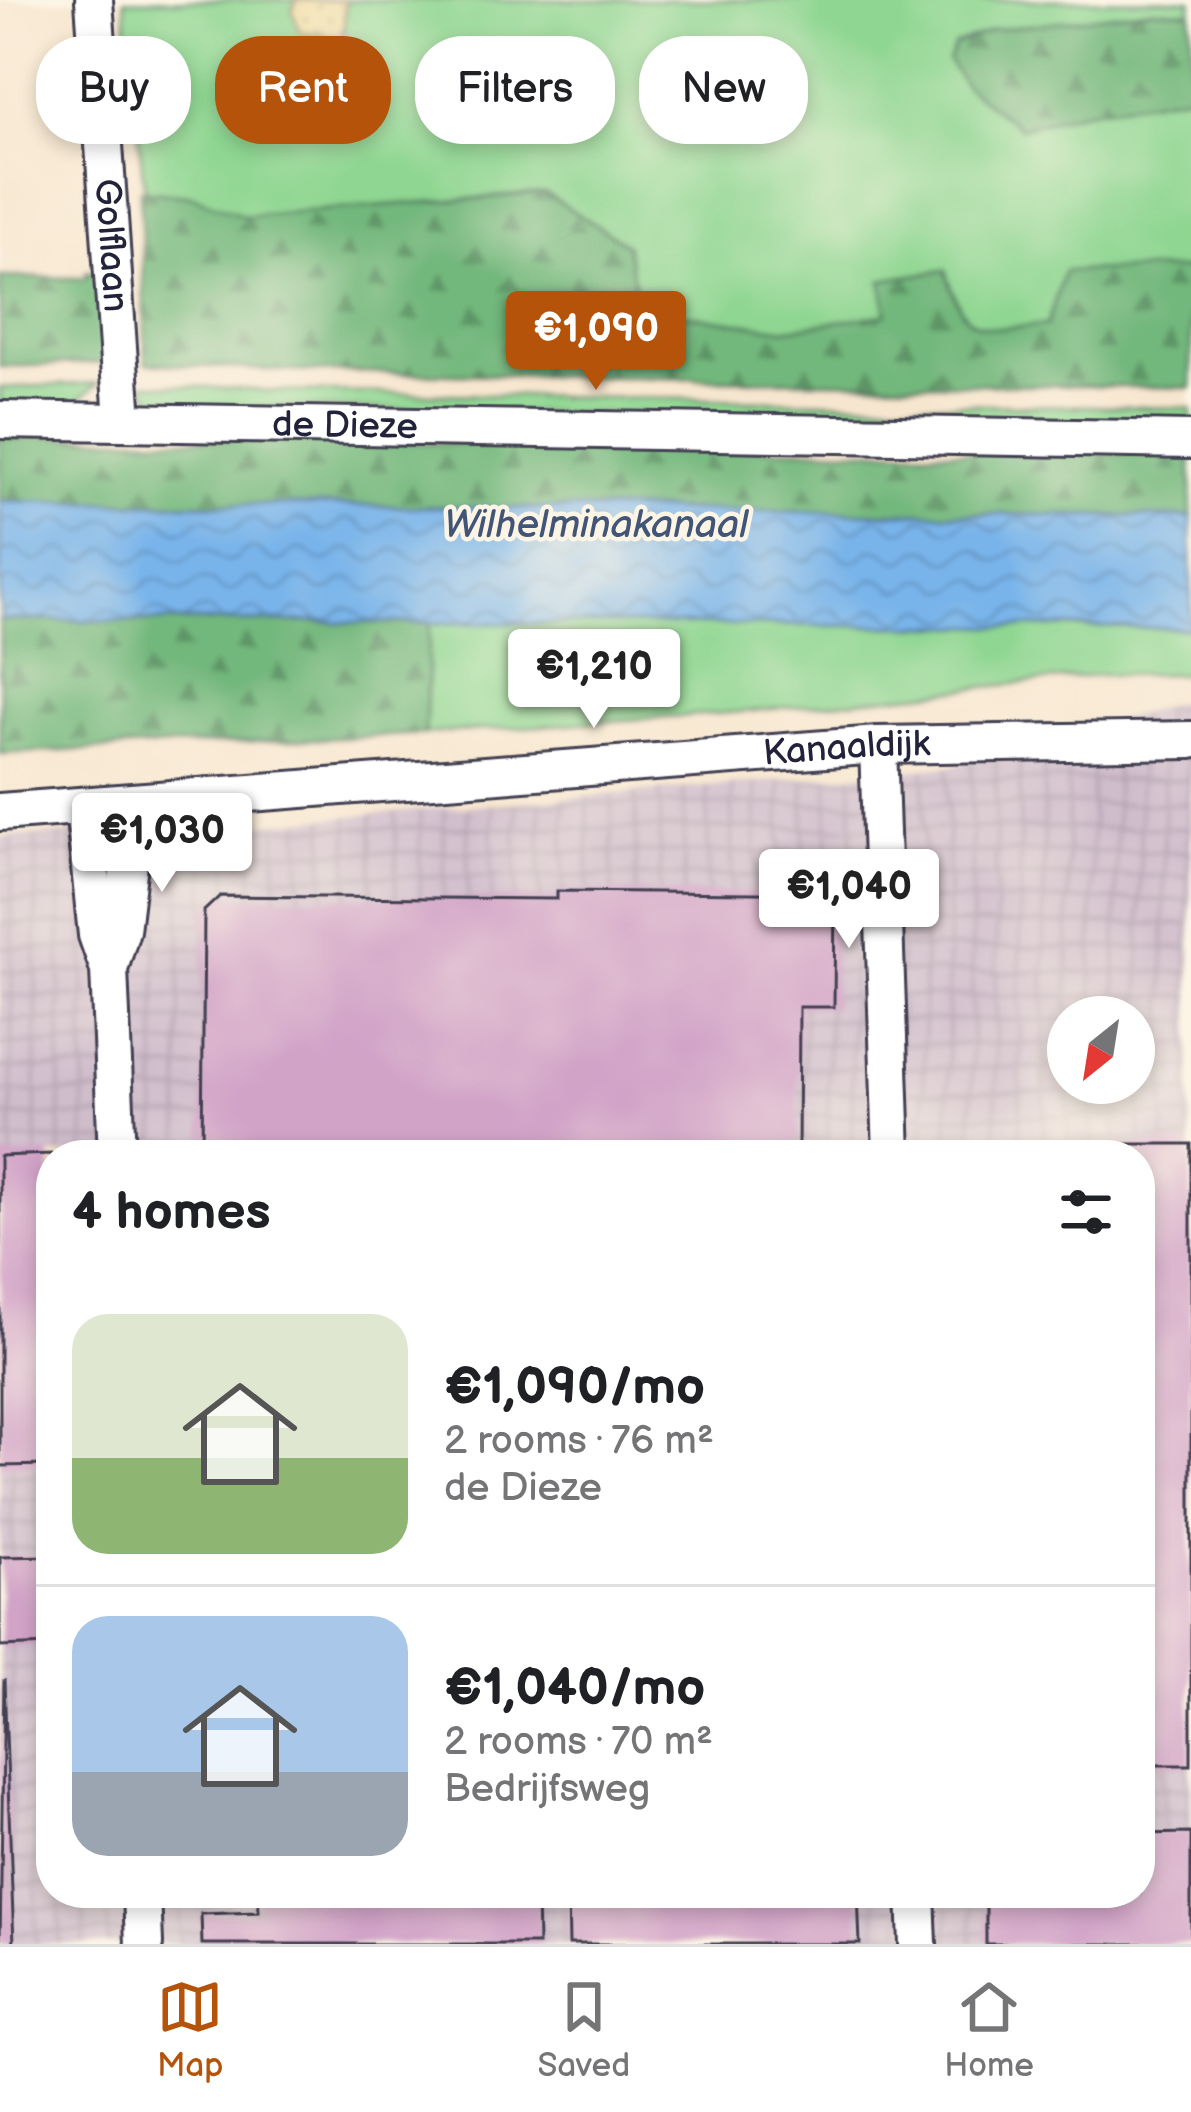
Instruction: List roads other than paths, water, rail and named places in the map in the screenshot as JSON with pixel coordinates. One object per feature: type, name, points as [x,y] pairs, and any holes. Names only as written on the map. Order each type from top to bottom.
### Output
[{"type":"street","name":"Golflaan","points":[[94,0],[123,420]]},
{"type":"street","name":"de Dieze","points":[[0,420],[1191,440]]},
{"type":"street","name":"Kanaaldijk","points":[[0,812],[878,746],[1191,740]]},
{"type":"street","points":[[878,746],[891,1140]]},
{"type":"street","points":[[109,969],[121,930],[136,805]]},
{"type":"street","points":[[84,808],[97,935],[109,969],[116,1140]]},
{"type":"street","points":[[143,1908],[144,1944]]},
{"type":"street","points":[[917,1908],[918,1944]]},
{"type":"water","name":"Wilhelminakanaal","points":[[0,501],[1191,517],[1191,628],[0,620]]}]
